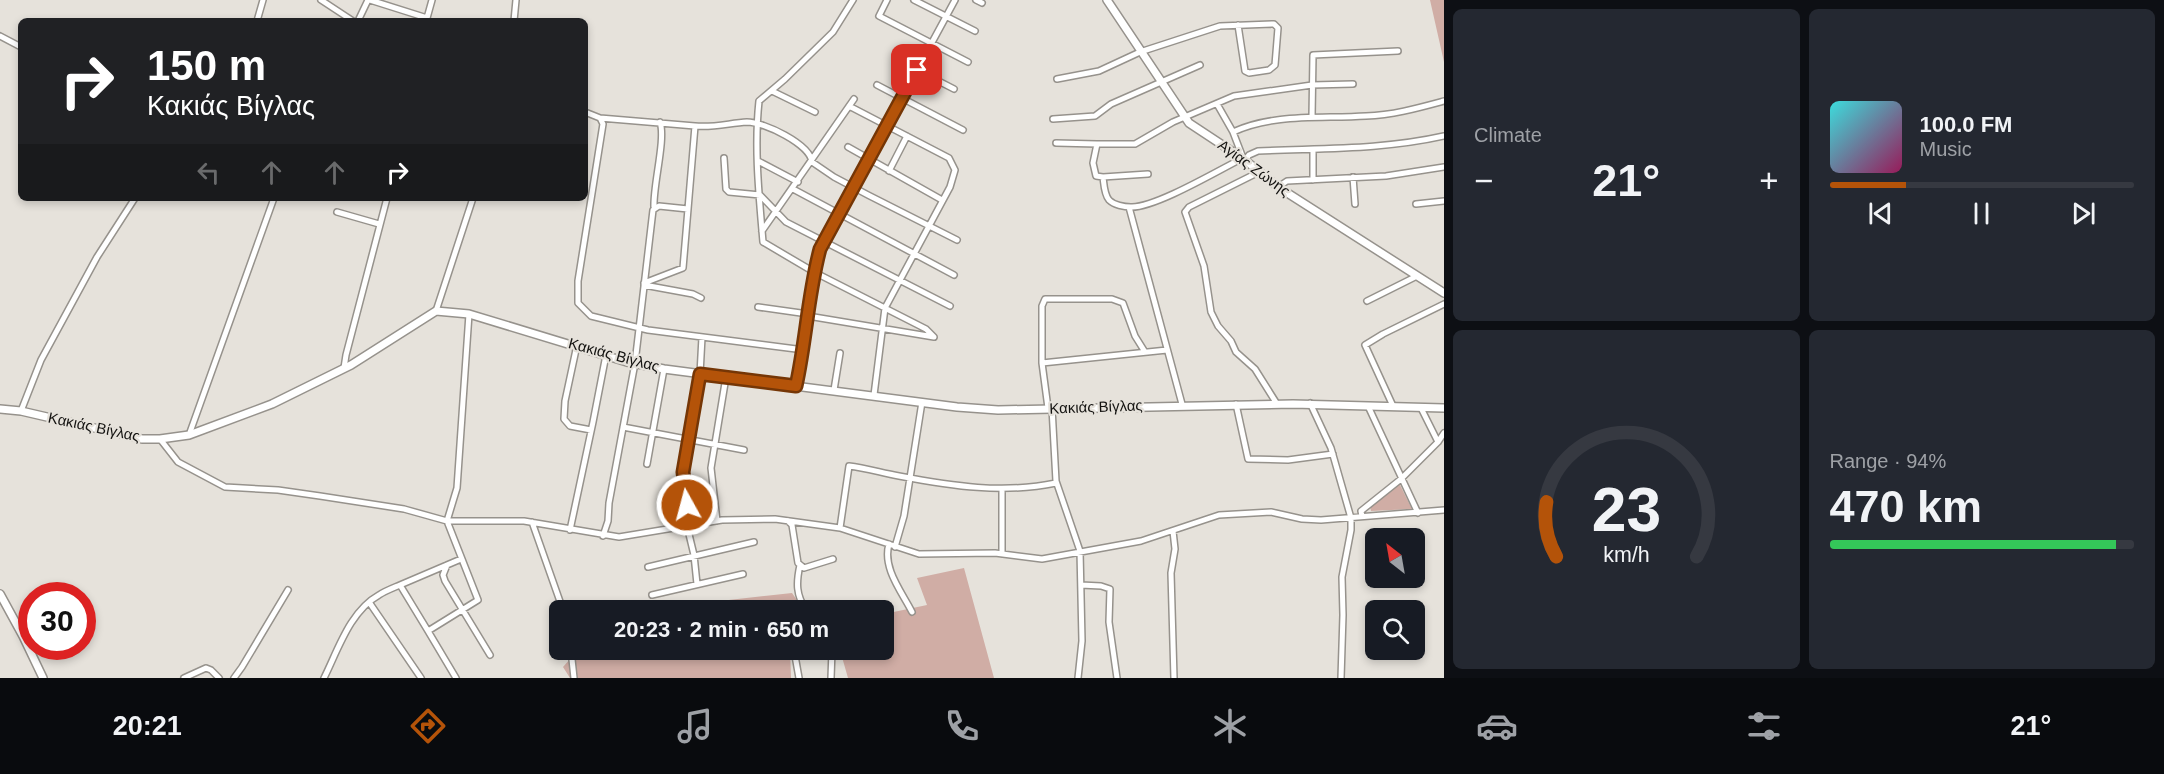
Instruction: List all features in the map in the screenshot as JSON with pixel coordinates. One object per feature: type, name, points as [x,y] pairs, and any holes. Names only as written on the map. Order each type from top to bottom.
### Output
[{"type":"street","points":[[259,18],[263,0]]},
{"type":"street","points":[[321,0],[348,18]]},
{"type":"street","points":[[360,18],[369,0],[427,18],[432,0]]},
{"type":"street","points":[[514,18],[516,0]]},
{"type":"street","points":[[758,307],[934,337],[926,329],[814,272],[763,242],[758,161],[759,101],[833,33],[853,0]]},
{"type":"street","points":[[887,0],[879,16],[968,62]]},
{"type":"street","points":[[914,0],[975,31]]},
{"type":"street","points":[[796,386],[804,350],[814,272],[820,249],[955,0]]},
{"type":"street","points":[[975,0],[982,3]]},
{"type":"street","name":"Αγίας Ζώνης","points":[[1107,0],[1189,123],[1244,159],[1278,187],[1444,293]]},
{"type":"street","points":[[1057,79],[1099,71],[1140,52],[1220,26],[1238,25],[1274,24],[1278,28],[1275,65],[1272,69],[1249,73],[1245,70],[1238,25]]},
{"type":"street","points":[[0,36],[18,45]]},
{"type":"street","points":[[1312,117],[1313,55],[1398,51]]},
{"type":"street","points":[[1053,119],[1095,116],[1111,105],[1200,65]]},
{"type":"street","points":[[917,70],[954,89]]},
{"type":"street","points":[[877,84],[963,130]]},
{"type":"street","points":[[1056,143],[1135,144],[1185,117],[1234,96],[1312,85],[1353,84]]},
{"type":"street","points":[[772,91],[815,112]]},
{"type":"street","points":[[762,231],[854,99]]},
{"type":"street","points":[[1233,132],[1256,123],[1312,117],[1391,113],[1444,101]]},
{"type":"street","points":[[1217,104],[1233,132],[1244,159]]},
{"type":"street","points":[[849,106],[949,158],[953,165],[954,177],[885,308],[874,395]]},
{"type":"street","points":[[588,113],[600,118],[704,127],[746,122],[757,124],[804,146],[812,157],[812,162],[834,177],[957,240]]},
{"type":"street","points":[[600,118],[603,124],[576,299],[591,316],[639,328],[804,350]]},
{"type":"street","points":[[603,536],[608,521],[609,503],[635,363],[662,135],[660,122]]},
{"type":"street","points":[[644,284],[683,268],[695,126]]},
{"type":"street","points":[[889,171],[907,136]]},
{"type":"street","points":[[1103,177],[1105,192],[1109,200],[1118,205],[1130,207],[1148,204],[1162,198],[1258,151],[1392,145],[1444,136]]},
{"type":"street","points":[[1097,144],[1093,163],[1096,176],[1148,174]]},
{"type":"street","points":[[848,147],[942,200]]},
{"type":"street","points":[[1313,150],[1313,180]]},
{"type":"street","points":[[724,158],[726,189],[729,192],[759,195],[786,222],[950,306]]},
{"type":"street","points":[[758,161],[798,182]]},
{"type":"street","points":[[1278,187],[1287,181],[1386,176],[1444,167]]},
{"type":"street","points":[[1259,172],[1189,207],[1185,212],[1204,266],[1214,319],[1231,341],[1236,352],[1255,369],[1277,404]]},
{"type":"street","points":[[1353,177],[1355,204]]},
{"type":"street","points":[[793,189],[954,275]]},
{"type":"street","points":[[21,411],[41,360],[97,257],[133,201]]},
{"type":"street","points":[[189,435],[273,201]]},
{"type":"street","points":[[344,368],[386,201]]},
{"type":"street","points":[[436,311],[472,201]]},
{"type":"street","points":[[1416,204],[1444,201]]},
{"type":"street","points":[[654,207],[688,209]]},
{"type":"street","points":[[1130,207],[1182,404]]},
{"type":"street","points":[[338,212],[379,224]]},
{"type":"street","points":[[1367,301],[1417,276]]},
{"type":"street","points":[[644,284],[693,294],[701,298]]},
{"type":"street","points":[[1078,678],[1082,641],[1080,551],[1056,483],[1050,408],[1042,363],[1042,306],[1045,299],[1112,299],[1123,303],[1134,336],[1145,352]]},
{"type":"street","points":[[1393,406],[1365,345],[1444,304]]},
{"type":"street","name":"Κακιάς Βίγλας","points":[[0,409],[21,411],[142,439],[189,435],[272,404],[344,368],[436,311],[469,314],[606,355],[664,369],[998,410],[1182,404],[1310,404],[1444,408]]},
{"type":"street","points":[[428,631],[478,600],[447,521],[457,488],[469,314]]},
{"type":"street","points":[[697,584],[683,472],[700,374],[702,337]]},
{"type":"street","points":[[577,345],[565,401],[564,418],[570,426],[591,430]]},
{"type":"street","points":[[1042,363],[1167,350]]},
{"type":"street","points":[[834,390],[840,353]]},
{"type":"street","points":[[570,530],[606,355]]},
{"type":"street","points":[[647,464],[664,369]]},
{"type":"street","points":[[717,521],[711,468],[726,377]]},
{"type":"street","points":[[896,547],[904,516],[922,402]]},
{"type":"street","points":[[1236,404],[1248,459],[1288,460],[1333,454]]},
{"type":"street","points":[[1310,404],[1333,454],[1351,515],[1351,530],[1342,577],[1341,678]]},
{"type":"street","points":[[1368,406],[1418,513]]},
{"type":"street","points":[[1421,408],[1438,442]]},
{"type":"street","points":[[623,427],[744,450]]},
{"type":"street","points":[[1361,514],[1401,479],[1444,433]]},
{"type":"street","points":[[160,439],[178,462],[225,487],[278,490],[320,496],[404,509],[447,521],[532,522],[619,537],[717,521],[775,519],[840,528],[919,554],[1002,554],[1042,559],[1141,541],[1209,517],[1233,513],[1271,512],[1302,519],[1321,520],[1361,514],[1444,510]]},
{"type":"street","points":[[840,528],[849,466],[956,486],[1002,489],[1056,483]]},
{"type":"street","points":[[1002,489],[1002,554]]},
{"type":"street","points":[[788,521],[792,525],[800,565],[804,568],[833,559]]},
{"type":"street","points":[[532,522],[559,600]]},
{"type":"street","points":[[1173,531],[1175,549],[1171,573],[1174,678]]},
{"type":"street","points":[[648,567],[754,542]]},
{"type":"street","points":[[889,544],[887,551],[889,568],[912,612]]},
{"type":"street","points":[[324,678],[350,626],[369,602],[400,585],[461,559]]},
{"type":"street","points":[[447,565],[443,575],[445,581],[490,655]]},
{"type":"street","points":[[800,565],[797,594],[800,600]]},
{"type":"street","points":[[652,595],[743,574]]},
{"type":"street","points":[[400,585],[456,678]]},
{"type":"street","points":[[1081,585],[1110,589],[1108,622],[1118,678]]},
{"type":"street","points":[[234,678],[288,590]]},
{"type":"street","points":[[0,594],[43,678]]},
{"type":"street","points":[[369,602],[421,678]]},
{"type":"street","points":[[572,660],[574,678]]},
{"type":"street","points":[[796,660],[799,678]]},
{"type":"street","points":[[831,660],[831,678]]},
{"type":"street","points":[[184,678],[206,668],[219,678]]},
{"type":"shaded area","points":[[1430,0],[1444,0],[1444,62]]},
{"type":"shaded area","points":[[1399,483],[1412,509],[1371,511],[1370,506]]},
{"type":"shaded area","points":[[964,568],[994,678],[848,678],[843,660],[894,660],[894,612],[927,605],[917,578]]},
{"type":"shaded area","points":[[792,593],[797,600],[729,600]]},
{"type":"shaded area","points":[[569,660],[790,660],[791,678],[570,678],[563,667]]},
{"type":"route","points":[[687,505],[683,472],[700,374],[796,386],[804,350],[814,272],[820,249],[917,70]]}]
